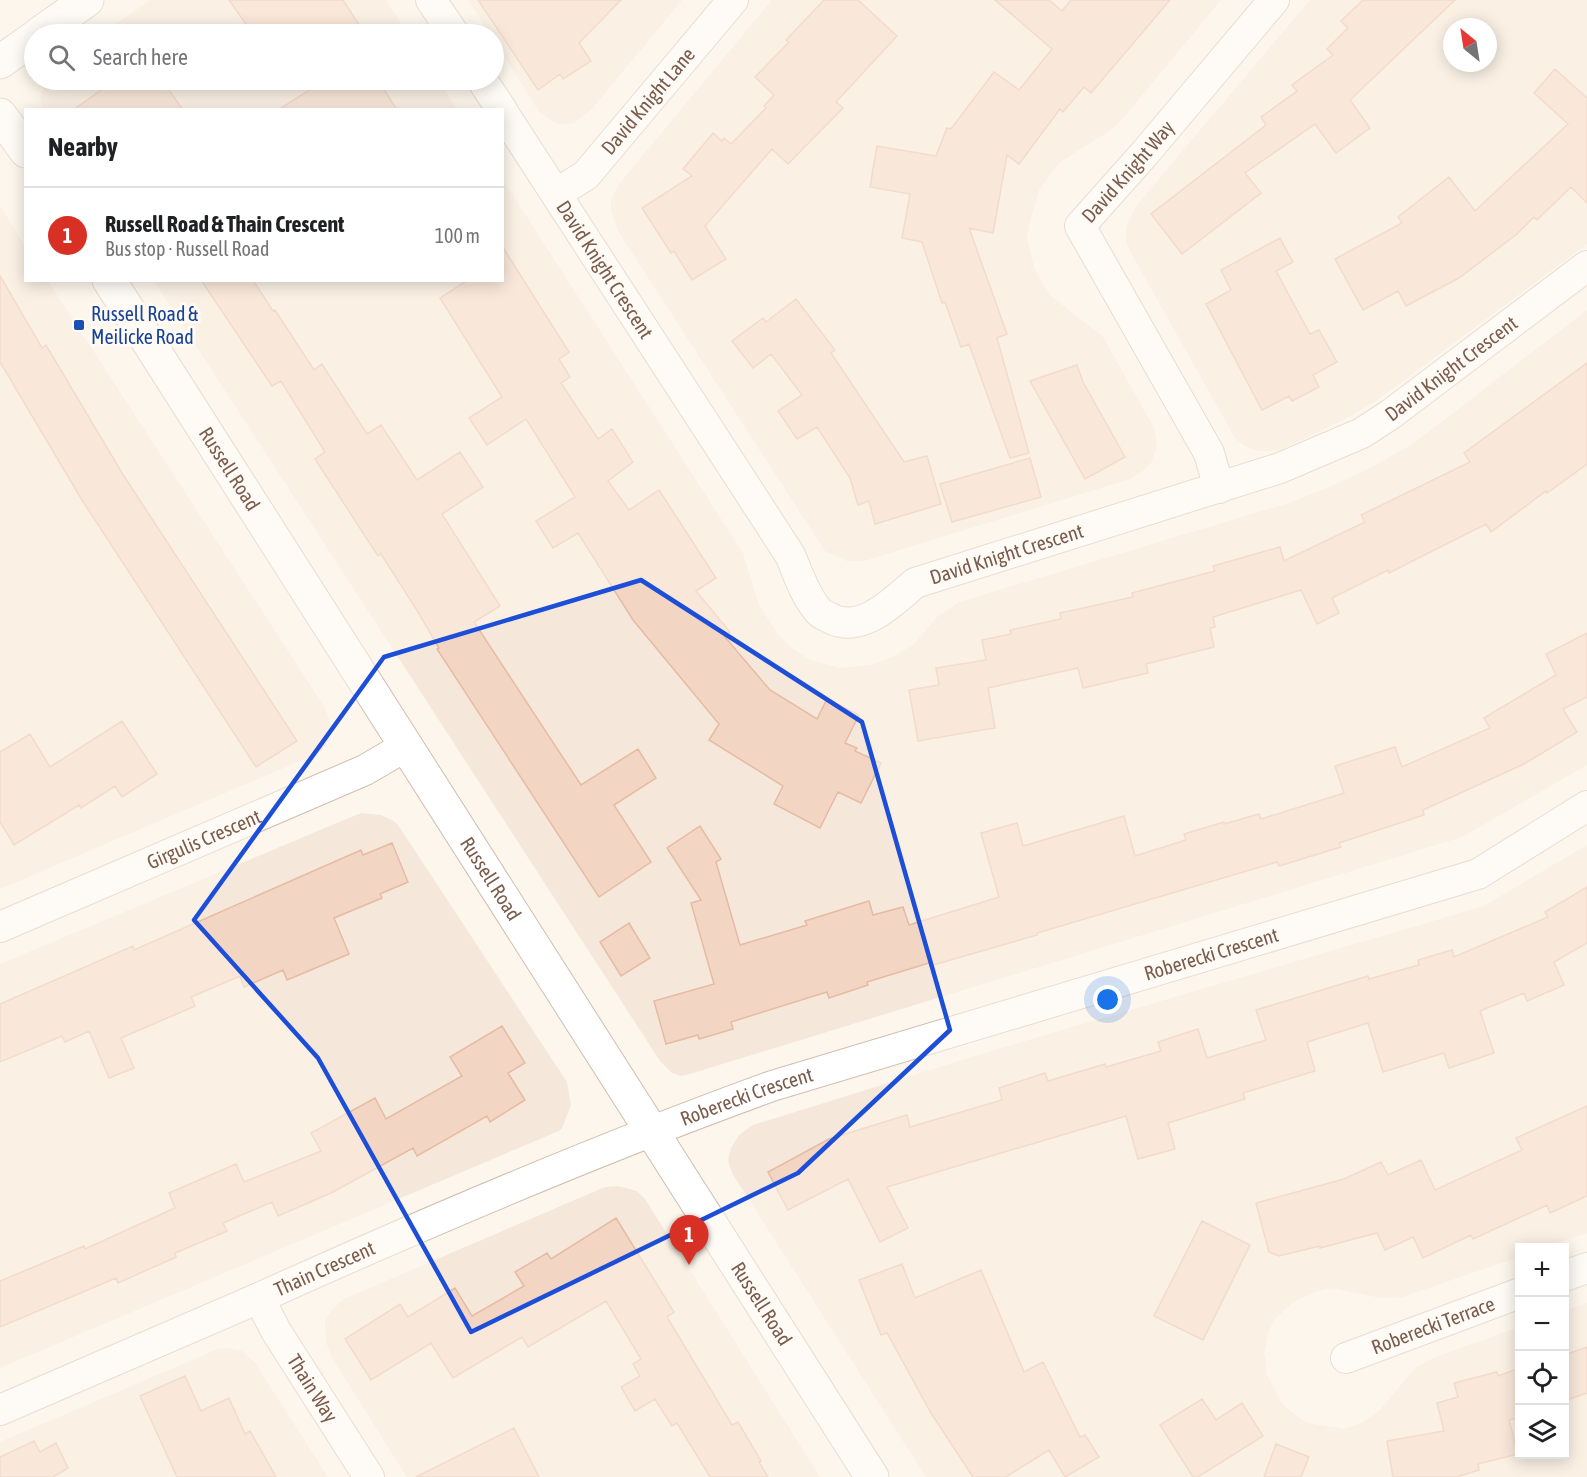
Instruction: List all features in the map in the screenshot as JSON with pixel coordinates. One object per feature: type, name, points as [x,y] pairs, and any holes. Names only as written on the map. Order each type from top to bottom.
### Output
[{"type":"street","points":[[53,24],[87,0]]},
{"type":"street","points":[[431,0],[447,24]]},
{"type":"street","name":"David Knight Lane","points":[[556,194],[586,175],[733,0]]},
{"type":"street","name":"David Knight Way","points":[[1219,488],[1209,453],[1080,226],[1274,0]]},
{"type":"street","points":[[0,62],[24,45]]},
{"type":"street","name":"David Knight Crescent","points":[[489,90],[501,108]]},
{"type":"street","name":"David Knight Crescent","points":[[504,113],[790,555],[809,598],[818,612],[844,623],[858,622],[874,615],[888,607],[915,583],[1280,468],[1362,433],[1391,414],[1587,266]]},
{"type":"street","points":[[0,115],[24,148]]},
{"type":"street","name":"Russell Road","points":[[110,282],[872,1477]]},
{"type":"street","name":"Girgulis Crescent","points":[[0,927],[365,770],[406,746]]},
{"type":"street","name":"Roberecki Crescent","points":[[651,1132],[772,1086],[1478,874],[1587,807]]},
{"type":"street","name":"Thain Crescent","points":[[0,1410],[307,1275],[651,1132]]},
{"type":"street","points":[[1569,1274],[1587,1268]]},
{"type":"street","name":"Roberecki Terrace","points":[[1346,1358],[1515,1295]]},
{"type":"street","name":"Thain Way","points":[[259,1298],[276,1331],[369,1477]]},
{"type":"highlighted area","points":[[641,580],[862,722],[950,1030],[798,1173],[471,1332],[318,1058],[194,920],[384,657]]},
{"type":"shaded area","points":[[150,0],[386,0],[402,24],[116,24]]},
{"type":"shaded area","points":[[468,0],[682,0],[591,110],[574,123],[557,124],[540,113],[504,56],[504,24],[484,24]]},
{"type":"shaded area","points":[[772,0],[1221,0],[1120,122],[1059,163],[1039,190],[1027,238],[1035,270],[1051,296],[1103,337],[1154,428],[1157,446],[1151,463],[1144,470],[1130,479],[864,561],[847,561],[825,551],[618,231],[611,211],[611,199],[619,184]]},
{"type":"shaded area","points":[[1310,0],[1587,0],[1587,244],[1376,401],[1345,419],[1276,451],[1260,451],[1245,446],[1235,438],[1130,251],[1126,241],[1126,228],[1136,206]]},
{"type":"shaded area","points":[[42,90],[445,90],[456,108],[43,108],[40,99]]},
{"type":"shaded area","points":[[504,182],[743,553],[759,605],[778,635],[810,660],[840,668],[872,665],[895,656],[915,643],[937,617],[959,602],[1289,503],[1374,466],[1414,443],[1587,310],[1587,765],[1462,837],[690,1074],[681,1076],[672,1073],[660,1061],[155,282],[504,282]]},
{"type":"shaded area","points":[[0,206],[24,244],[24,282],[49,282],[325,708],[331,726],[325,745],[314,755],[0,889]]},
{"type":"shaded area","points":[[361,813],[381,815],[398,825],[567,1082],[571,1105],[562,1128],[0,1368],[0,964]]},
{"type":"shaded area","points":[[1587,845],[1587,1233],[1557,1243],[1515,1243],[1515,1258],[1402,1297],[1381,1298],[1332,1288],[1314,1292],[1292,1303],[1275,1319],[1269,1330],[1264,1353],[1267,1375],[1282,1404],[1302,1420],[1344,1429],[1363,1422],[1380,1410],[1416,1367],[1433,1358],[1515,1328],[1515,1459],[1569,1459],[1569,1310],[1587,1303],[1587,1477],[926,1477],[732,1173],[728,1160],[731,1148],[739,1135],[753,1125],[988,1052],[1484,906]]},
{"type":"shaded area","points":[[618,1186],[637,1191],[645,1199],[820,1477],[407,1477],[332,1358],[326,1342],[325,1320],[332,1310],[344,1299],[605,1187]]},
{"type":"shaded area","points":[[228,1348],[242,1351],[255,1363],[328,1477],[0,1477],[0,1442],[218,1349]]},
{"type":"building","points":[[229,0],[343,0],[359,24],[246,24]]},
{"type":"building","points":[[478,0],[621,0],[579,43],[591,61],[563,79],[560,74],[538,90],[504,39],[504,24],[494,24]]},
{"type":"building","points":[[824,0],[858,0],[897,36],[836,102],[843,108],[788,164],[772,149],[705,226],[726,259],[692,280],[674,251],[671,253],[642,208],[692,176],[683,169],[713,133],[722,141],[724,138],[731,144],[766,108],[764,106],[774,95],[755,77],[789,42],[786,40]]},
{"type":"building","points":[[995,0],[1049,0],[1062,11],[1071,0],[1170,0],[1091,93],[1084,87],[1063,112],[1060,109],[1019,164],[1007,155],[993,233],[969,228],[1007,334],[997,338],[1029,453],[1010,458],[969,344],[961,347],[945,302],[942,303],[922,242],[902,238],[910,194],[870,187],[877,146],[936,156],[947,128],[951,129],[994,72],[1019,90],[1052,49]]},
{"type":"building","points":[[1363,0],[1455,0],[1350,100],[1370,128],[1336,153],[1315,124],[1245,173],[1261,193],[1182,254],[1151,214],[1266,125],[1261,117],[1297,91],[1292,85],[1333,55],[1327,49],[1348,28],[1341,21]]},
{"type":"building","points":[[1555,69],[1587,98],[1587,203],[1571,187],[1537,220],[1534,217],[1517,234],[1459,278],[1406,306],[1398,291],[1363,310],[1335,259],[1402,223],[1398,217],[1449,177],[1475,211],[1568,124],[1534,93]]},
{"type":"building","points":[[101,90],[169,90],[182,108],[76,108]]},
{"type":"building","points":[[309,90],[384,90],[396,108],[281,108]]},
{"type":"building","points":[[1280,238],[1293,262],[1276,271],[1310,334],[1319,330],[1337,362],[1313,375],[1319,387],[1292,401],[1289,396],[1262,410],[1206,304],[1231,290],[1221,270]]},
{"type":"building","points":[[504,249],[569,352],[559,359],[570,377],[561,383],[598,439],[612,429],[633,462],[608,481],[629,510],[659,490],[716,578],[696,591],[730,632],[724,636],[770,690],[817,719],[827,699],[859,715],[845,743],[857,748],[855,751],[881,763],[861,803],[838,792],[820,828],[774,804],[783,786],[709,740],[719,724],[633,620],[578,533],[553,548],[536,521],[575,497],[526,419],[487,445],[469,418],[502,397],[440,298],[465,282],[504,282]]},
{"type":"building","points":[[0,276],[42,348],[46,345],[122,473],[297,741],[256,767],[82,500],[0,362]]},
{"type":"building","points":[[202,282],[254,282],[314,370],[322,364],[367,434],[381,425],[417,480],[460,452],[483,487],[442,514],[500,606],[474,622],[581,785],[638,749],[656,778],[614,805],[651,862],[599,897],[437,649],[439,648],[418,612],[381,554],[378,556],[315,459],[325,452],[281,381],[272,386]]},
{"type":"building","points":[[796,299],[835,350],[831,353],[904,462],[927,456],[941,504],[875,524],[869,501],[858,505],[850,478],[817,427],[797,439],[778,411],[802,395],[771,354],[753,368],[732,341],[763,318],[766,322]]},
{"type":"building","points":[[1587,363],[1587,464],[1491,532],[1486,524],[1389,573],[1388,570],[1332,598],[1339,613],[1317,624],[1301,590],[1213,617],[1215,627],[1210,628],[1214,647],[1146,664],[1148,673],[1083,688],[1078,668],[988,688],[995,728],[918,741],[909,690],[939,685],[936,668],[986,660],[982,640],[1011,634],[1010,630],[1061,619],[1060,613],[1133,597],[1132,593],[1215,571],[1213,566],[1280,547],[1284,561],[1365,522],[1361,515],[1470,462],[1464,453]]},
{"type":"building","points":[[1077,365],[1083,382],[1125,457],[1085,479],[1030,381]]},
{"type":"building","points":[[1030,458],[1041,497],[952,522],[940,484]]},
{"type":"building","points":[[1587,633],[1587,697],[1563,709],[1577,732],[1524,764],[1423,810],[1424,815],[1339,843],[1341,847],[1279,866],[1277,862],[1037,933],[1037,935],[930,966],[929,963],[867,982],[868,985],[829,998],[827,992],[731,1022],[733,1029],[699,1039],[698,1035],[666,1044],[654,1001],[714,984],[691,903],[701,900],[667,848],[700,826],[721,859],[716,862],[740,945],[807,925],[805,921],[869,901],[873,915],[903,907],[909,925],[999,897],[981,833],[1017,823],[1023,846],[1124,816],[1135,856],[1186,840],[1184,834],[1259,814],[1261,819],[1344,793],[1335,766],[1395,747],[1402,767],[1490,728],[1484,718],[1556,675],[1546,654]]},
{"type":"building","points":[[122,721],[157,774],[122,797],[115,786],[81,808],[79,805],[14,845],[0,822],[0,752],[30,734],[50,767]]},
{"type":"building","points":[[392,843],[408,882],[380,894],[382,898],[334,918],[349,954],[287,980],[283,970],[244,987],[240,976],[191,997],[195,1006],[121,1038],[134,1068],[109,1078],[89,1031],[65,1042],[62,1036],[0,1062],[0,1004],[133,946],[134,950],[361,850],[363,855]]},
{"type":"building","points":[[1587,887],[1587,943],[1554,962],[1564,985],[1527,1001],[1524,993],[1480,1011],[1494,1053],[1449,1068],[1444,1053],[1383,1072],[1368,1023],[1307,1042],[1315,1071],[1243,1093],[1245,1099],[1168,1123],[1175,1149],[1138,1159],[1126,1116],[887,1187],[908,1228],[880,1242],[848,1179],[788,1210],[768,1172],[829,1139],[907,1115],[910,1127],[1002,1100],[999,1088],[1045,1073],[1048,1081],[1105,1064],[1106,1067],[1161,1051],[1158,1042],[1198,1029],[1207,1058],[1266,1040],[1256,1010],[1368,976],[1369,979],[1419,965],[1418,960],[1452,950],[1454,957],[1548,917],[1545,912]]},
{"type":"building","points":[[629,923],[650,958],[621,976],[600,942]]},
{"type":"building","points":[[502,1026],[525,1063],[508,1073],[525,1100],[490,1122],[487,1116],[417,1156],[413,1148],[333,1192],[278,1216],[272,1202],[223,1223],[227,1231],[175,1253],[176,1257],[118,1283],[116,1278],[0,1327],[0,1281],[84,1246],[85,1249],[175,1208],[169,1193],[236,1164],[244,1182],[321,1151],[311,1133],[375,1098],[386,1119],[462,1076],[450,1057]]},
{"type":"building","points":[[1587,1106],[1587,1196],[1550,1213],[1547,1205],[1473,1239],[1471,1235],[1423,1258],[1413,1237],[1385,1250],[1377,1233],[1279,1256],[1269,1252],[1256,1203],[1344,1179],[1381,1162],[1388,1175],[1421,1160],[1435,1190],[1522,1150],[1516,1138]]},
{"type":"building","points":[[616,1218],[674,1312],[667,1317],[732,1425],[738,1422],[768,1477],[710,1477],[677,1423],[672,1426],[655,1399],[635,1411],[621,1387],[640,1376],[633,1364],[641,1359],[606,1301],[528,1347],[522,1337],[453,1378],[431,1343],[371,1380],[345,1339],[400,1304],[408,1317],[455,1288],[472,1316],[524,1286],[515,1272],[547,1253],[551,1259]]},
{"type":"building","points":[[1202,1221],[1250,1245],[1203,1340],[1154,1316]]},
{"type":"building","points":[[902,1264],[915,1298],[981,1270],[1024,1372],[1043,1362],[1080,1437],[1085,1435],[1099,1457],[1065,1477],[1049,1450],[1006,1477],[973,1477],[931,1413],[887,1333],[881,1335],[859,1280]]},
{"type":"building","points":[[1587,1347],[1587,1393],[1569,1399],[1569,1353]]},
{"type":"building","points":[[1515,1370],[1515,1418],[1509,1420],[1515,1443],[1515,1455],[1478,1464],[1479,1470],[1456,1477],[1393,1477],[1387,1441],[1444,1431],[1437,1403],[1458,1397],[1454,1383],[1497,1372],[1498,1376]]},
{"type":"building","points":[[185,1376],[201,1411],[229,1398],[245,1434],[250,1431],[276,1477],[177,1477],[140,1396]]},
{"type":"building","points":[[1202,1399],[1216,1420],[1242,1403],[1263,1436],[1198,1477],[1193,1477],[1160,1425]]},
{"type":"building","points":[[514,1428],[539,1477],[416,1477]]},
{"type":"building","points":[[34,1441],[40,1452],[56,1443],[68,1468],[53,1477],[0,1477],[0,1457]]},
{"type":"building","points":[[1276,1444],[1309,1457],[1301,1477],[1264,1477]]},
{"type":"place","name":"Russell Road & Meilicke Road","points":[[79,325]]},
{"type":"place","name":"Russell Road & Thain Crescent","points":[[689,1265]]}]
